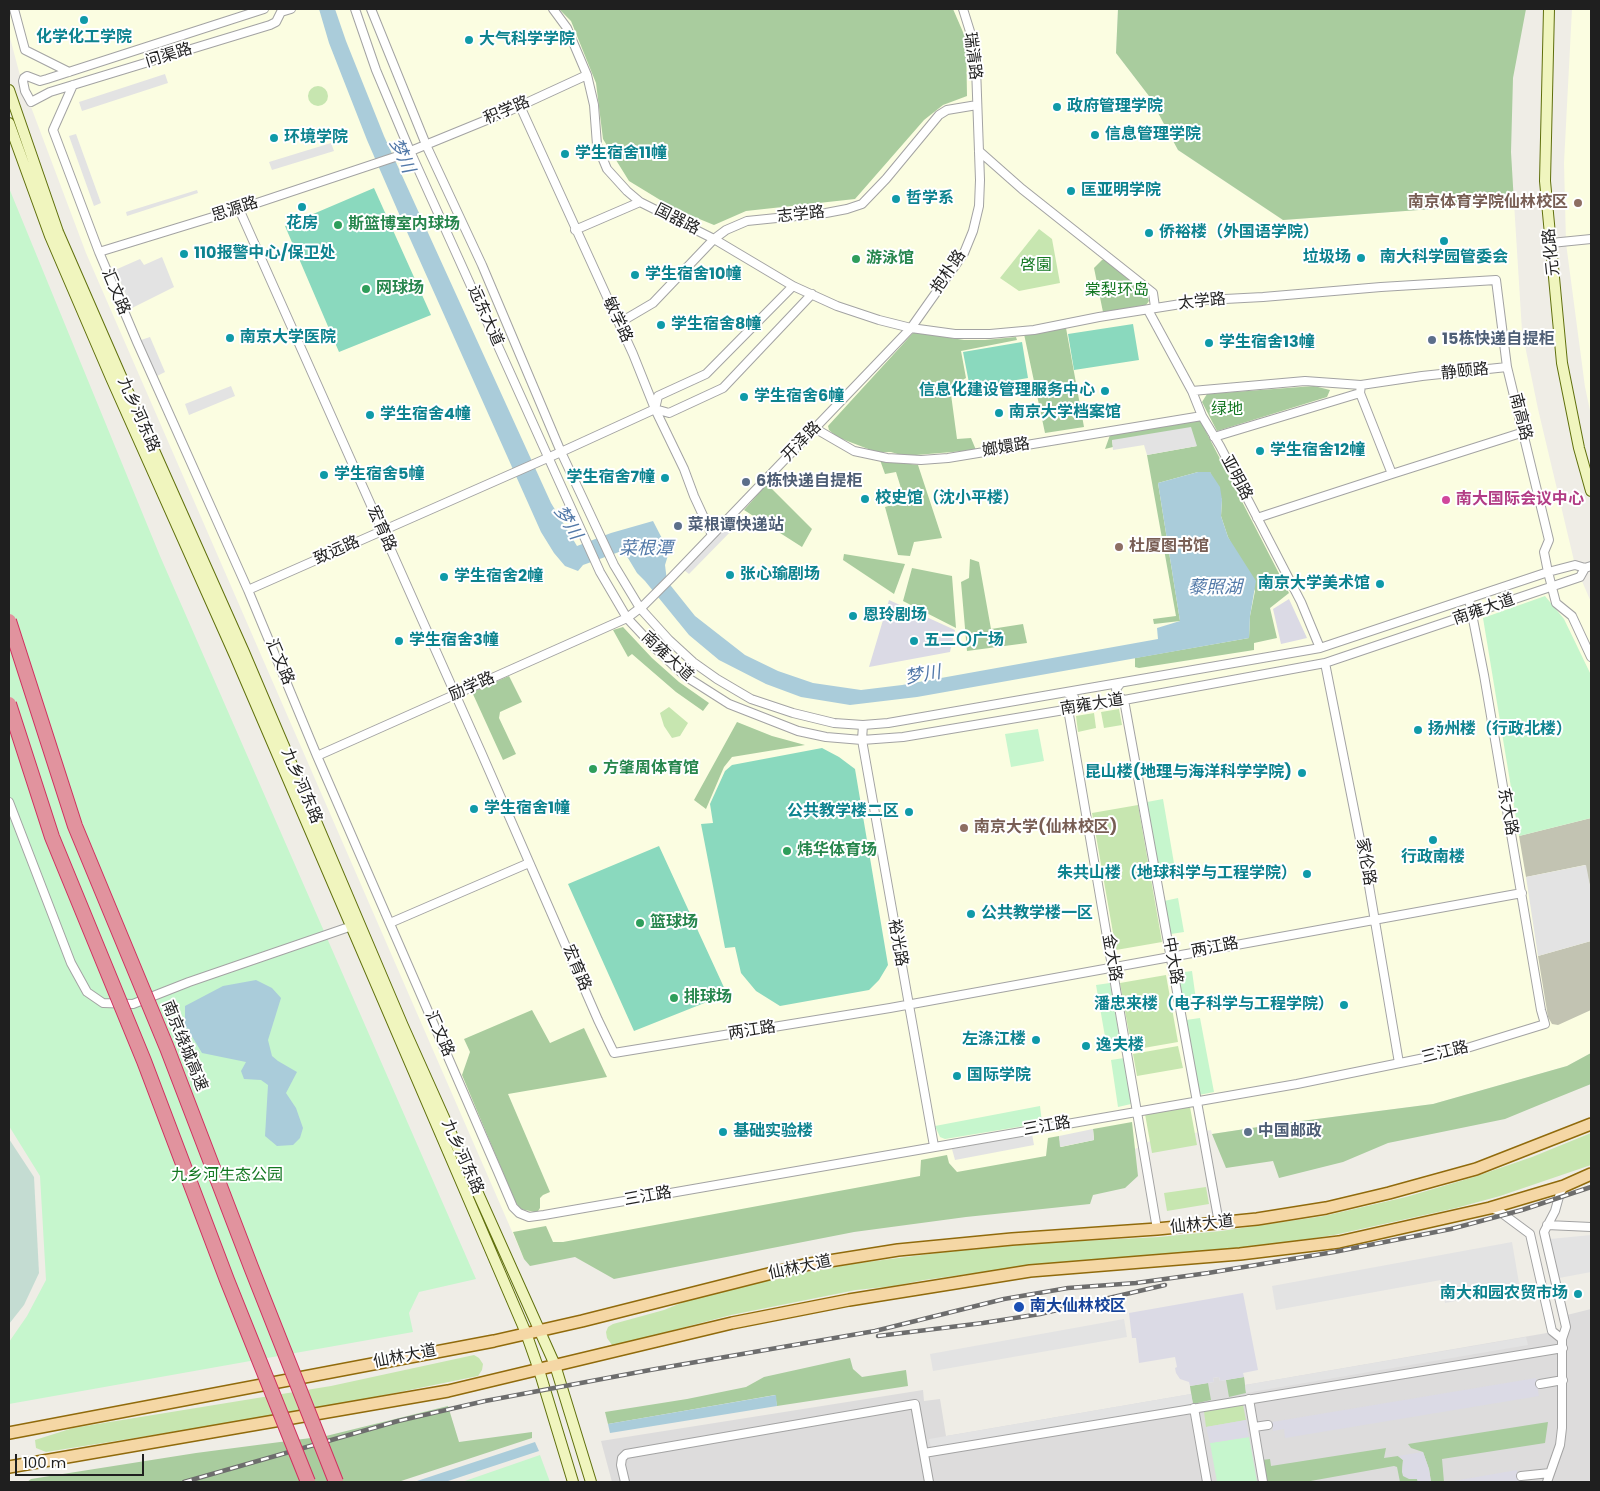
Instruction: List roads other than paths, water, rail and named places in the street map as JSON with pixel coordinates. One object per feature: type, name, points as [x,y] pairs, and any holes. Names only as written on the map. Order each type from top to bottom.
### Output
[{"type":"highway","name":"南京绕城高速","points":[[9,621],[75,826],[167,1048],[336,1482]]},
{"type":"highway","points":[[9,704],[52,837],[144,1061],[308,1482]]},
{"type":"main road","name":"元化路","points":[[1549,9],[1545,181],[1562,363],[1579,448],[1591,491]]},
{"type":"main road","name":"九乡河东路","points":[[10,97],[62,241],[244,652],[403,1026],[555,1365],[591,1482]]},
{"type":"main road","name":"九乡河东路","points":[[9,123],[50,236],[352,926],[526,1333],[573,1482]]},
{"type":"main road","name":"仙林大道","points":[[9,1433],[526,1333],[804,1265],[917,1248],[1219,1223],[1326,1208],[1390,1193],[1476,1169],[1591,1124]]},
{"type":"main road","name":"仙林大道","points":[[9,1467],[448,1391],[732,1323],[858,1298],[1030,1271],[1240,1254],[1339,1242],[1490,1208],[1564,1186],[1591,1174]]},
{"type":"street","points":[[14,9],[25,50],[69,72]]},
{"type":"street","name":"问渠路","points":[[264,9],[47,79],[40,81],[33,80],[30,77],[24,78],[25,91],[32,102],[50,92],[270,25],[276,22],[279,10],[291,9]]},
{"type":"street","name":"远东大道","points":[[355,9],[376,70],[410,152],[600,572],[628,618]]},
{"type":"street","name":"远东大道","points":[[371,9],[426,146],[482,265],[561,452],[614,565],[642,606]]},
{"type":"street","name":"国器路","points":[[553,9],[567,28],[587,76],[594,105],[597,145],[607,169],[640,202],[714,239],[793,286],[837,306],[911,328]]},
{"type":"street","name":"瑞清路","points":[[963,9],[973,41],[979,151]]},
{"type":"street","name":"积学路","points":[[401,155],[587,76]]},
{"type":"street","name":"汇文路","points":[[73,85],[53,130],[99,252],[144,358],[248,590],[513,1207],[519,1213],[529,1217],[544,1214]]},
{"type":"street","points":[[10,97],[25,91]]},
{"type":"street","name":"志学路","points":[[619,323],[653,303],[714,239],[726,230],[746,221],[847,210],[862,204],[886,179],[939,115],[947,110],[977,105]]},
{"type":"street","name":"敏学路","points":[[520,106],[643,376],[655,409],[684,469],[712,535]]},
{"type":"street","name":"亚明路","points":[[979,151],[1022,189],[1153,292],[1152,308],[1202,416],[1302,602],[1320,648]]},
{"type":"street","name":"抱朴路","points":[[911,328],[964,252],[973,231],[978,206],[979,151]]},
{"type":"street","name":"思源路","points":[[99,252],[239,209],[401,155]]},
{"type":"street","points":[[575,230],[640,202]]},
{"type":"street","name":"宏育路","points":[[239,209],[614,1053]]},
{"type":"street","points":[[1551,243],[1591,239]]},
{"type":"street","name":"太学路","points":[[911,328],[955,334],[990,334],[1034,330],[1099,317],[1206,300],[1496,280]]},
{"type":"street","name":"南高路","points":[[1496,280],[1507,367],[1549,540],[1544,552],[1548,572],[1556,603],[1572,616],[1591,657]]},
{"type":"street","points":[[793,286],[706,374],[658,396],[655,409],[669,413],[723,388],[812,294]]},
{"type":"street","name":"开泽路","points":[[642,606],[816,429],[911,328]]},
{"type":"street","name":"静颐路","points":[[1361,389],[1422,376],[1507,367]]},
{"type":"street","points":[[1192,391],[1305,381],[1361,389]]},
{"type":"street","points":[[1214,437],[1361,389]]},
{"type":"street","points":[[1361,389],[1392,474]]},
{"type":"street","name":"致远路","points":[[248,590],[655,409]]},
{"type":"street","name":"嫏嬛路","points":[[816,429],[854,451],[887,458],[921,460],[948,458],[1202,416]]},
{"type":"street","points":[[1257,518],[1524,432]]},
{"type":"street","name":"南雍大道","points":[[628,618],[684,676],[729,704],[798,731],[826,737],[862,740],[903,737],[1124,700],[1325,663],[1580,577],[1588,567],[1575,565],[1548,572],[1320,648],[1120,684],[888,723],[863,725],[834,723],[793,713],[751,699],[692,662],[653,624],[642,606]]},
{"type":"street","name":"东大路","points":[[1468,599],[1545,1024]]},
{"type":"street","name":"励学路","points":[[318,756],[628,618],[642,606]]},
{"type":"street","name":"家伦路","points":[[1325,663],[1356,816],[1399,1063]]},
{"type":"street","name":"中大路","points":[[1120,684],[1116,689],[1118,696],[1124,700],[1219,1223]]},
{"type":"street","points":[[729,704],[736,690]]},
{"type":"street","name":"金大路","points":[[1067,692],[1074,697],[1075,702],[1068,709],[1157,1229]]},
{"type":"street","name":"裕光路","points":[[863,725],[862,740],[934,1146]]},
{"type":"street","points":[[9,802],[71,963],[86,992],[103,1003],[132,1004],[189,982],[352,926]]},
{"type":"street","points":[[390,923],[530,863]]},
{"type":"street","name":"两江路","points":[[614,1053],[890,1008],[1374,918],[1522,893]]},
{"type":"street","name":"三江路","points":[[544,1214],[1297,1084],[1454,1052],[1545,1024]]},
{"type":"street","points":[[1547,1482],[1560,1445],[1563,1380],[1562,1339],[1566,1327],[1544,1232],[1555,1211],[1564,1186]]},
{"type":"street","points":[[1490,1208],[1499,1211],[1530,1234],[1552,1331],[1562,1339]]},
{"type":"street","points":[[1547,1225],[1591,1227]]},
{"type":"street","points":[[924,1454],[1563,1348]]},
{"type":"street","points":[[1540,1384],[1563,1380]]},
{"type":"street","points":[[1249,1399],[1263,1482]]},
{"type":"street","points":[[625,1482],[620,1465],[622,1458],[626,1454],[914,1404],[929,1482]]},
{"type":"street","points":[[1194,1408],[1207,1482]]},
{"type":"street","points":[[1254,1427],[1268,1425]]},
{"type":"street","points":[[1521,1476],[1550,1473]]},
{"type":"water","points":[[319,9],[335,9],[384,136],[551,503],[577,546],[611,533],[653,521],[669,552],[665,565],[667,581],[695,616],[745,655],[778,671],[813,683],[861,690],[902,685],[1158,639],[1157,628],[1180,621],[1158,483],[1198,472],[1210,472],[1220,487],[1222,500],[1221,516],[1228,537],[1256,581],[1250,616],[1249,638],[917,697],[850,705],[801,697],[766,684],[719,660],[689,635],[637,573],[628,558],[619,552],[583,565],[578,571],[565,566],[541,532],[403,223],[367,140],[329,43]]},
{"type":"water","points":[[256,980],[272,988],[281,998],[268,1040],[272,1056],[297,1072],[286,1093],[296,1108],[303,1128],[300,1138],[293,1145],[277,1146],[265,1136],[268,1085],[261,1080],[244,1079],[241,1071],[246,1062],[202,1053],[185,1025],[185,1006],[223,986]]},
{"type":"water","points":[[776,1395],[777,1406],[610,1433],[608,1424]]},
{"type":"water","points":[[535,1442],[539,1451],[445,1482],[414,1482]]},
{"type":"railway","points":[[184,1482],[398,1421],[485,1401],[875,1331],[1004,1299],[1068,1288],[1136,1283],[1208,1273],[1334,1252],[1451,1229],[1522,1210],[1591,1187]]},
{"type":"railway","points":[[878,1336],[1040,1314],[1165,1285]]},
{"type":"place","name":"化学化工学院","points":[[84,20]]},
{"type":"place","name":"大气科学学院","points":[[469,40]]},
{"type":"place","name":"政府管理学院","points":[[1057,107]]},
{"type":"place","name":"信息管理学院","points":[[1095,135]]},
{"type":"place","name":"环境学院","points":[[274,138]]},
{"type":"place","name":"学生宿舍11幢","points":[[565,154]]},
{"type":"place","name":"匡亚明学院","points":[[1071,191]]},
{"type":"place","name":"哲学系","points":[[896,199]]},
{"type":"place","name":"南京体育学院仙林校区","points":[[1578,203]]},
{"type":"place","name":"花房","points":[[302,207]]},
{"type":"place","name":"斯篮博室内球场","points":[[338,225]]},
{"type":"place","name":"侨裕楼（外国语学院）","points":[[1149,233]]},
{"type":"place","name":"南大科学园管委会","points":[[1444,241]]},
{"type":"place","name":"110报警中心/保卫处","points":[[184,254]]},
{"type":"place","name":"垃圾场","points":[[1361,258]]},
{"type":"place","name":"游泳馆","points":[[856,259]]},
{"type":"place","name":"学生宿舍10幢","points":[[635,275]]},
{"type":"place","name":"网球场","points":[[366,289]]},
{"type":"place","name":"学生宿舍8幢","points":[[661,325]]},
{"type":"place","name":"南京大学医院","points":[[230,338]]},
{"type":"place","name":"15栋快递自提柜","points":[[1432,340]]},
{"type":"place","name":"学生宿舍13幢","points":[[1209,343]]},
{"type":"place","name":"信息化建设管理服务中心","points":[[1105,391]]},
{"type":"place","name":"学生宿舍6幢","points":[[744,397]]},
{"type":"place","name":"南京大学档案馆","points":[[999,413]]},
{"type":"place","name":"学生宿舍4幢","points":[[370,415]]},
{"type":"place","name":"学生宿舍12幢","points":[[1260,451]]},
{"type":"place","name":"学生宿舍5幢","points":[[324,475]]},
{"type":"place","name":"学生宿舍7幢","points":[[665,478]]},
{"type":"place","name":"6栋快递自提柜","points":[[746,482]]},
{"type":"place","name":"校史馆（沈小平楼）","points":[[865,499]]},
{"type":"place","name":"南大国际会议中心","points":[[1446,500]]},
{"type":"place","name":"菜根谭快递站","points":[[678,526]]},
{"type":"place","name":"杜厦图书馆","points":[[1119,547]]},
{"type":"place","name":"张心瑜剧场","points":[[730,575]]},
{"type":"place","name":"学生宿舍2幢","points":[[444,577]]},
{"type":"place","name":"南京大学美术馆","points":[[1380,584]]},
{"type":"place","name":"恩玲剧场","points":[[853,616]]},
{"type":"place","name":"学生宿舍3幢","points":[[399,641]]},
{"type":"place","name":"五二〇广场","points":[[914,641]]},
{"type":"place","name":"扬州楼（行政北楼）","points":[[1418,730]]},
{"type":"place","name":"方肇周体育馆","points":[[593,769]]},
{"type":"place","name":"昆山楼(地理与海洋科学学院)","points":[[1302,773]]},
{"type":"place","name":"学生宿舍1幢","points":[[474,809]]},
{"type":"place","name":"公共教学楼二区","points":[[909,812]]},
{"type":"place","name":"南京大学(仙林校区)","points":[[964,828]]},
{"type":"place","name":"行政南楼","points":[[1433,840]]},
{"type":"place","name":"炜华体育场","points":[[787,851]]},
{"type":"place","name":"朱共山楼（地球科学与工程学院）","points":[[1307,874]]},
{"type":"place","name":"公共教学楼一区","points":[[971,914]]},
{"type":"place","name":"篮球场","points":[[640,923]]},
{"type":"place","name":"排球场","points":[[674,998]]},
{"type":"place","name":"潘忠来楼（电子科学与工程学院）","points":[[1344,1005]]},
{"type":"place","name":"左涤江楼","points":[[1036,1040]]},
{"type":"place","name":"逸夫楼","points":[[1086,1046]]},
{"type":"place","name":"国际学院","points":[[957,1076]]},
{"type":"place","name":"基础实验楼","points":[[723,1132]]},
{"type":"place","name":"中国邮政","points":[[1248,1132]]},
{"type":"place","name":"南大和园农贸市场","points":[[1578,1294]]},
{"type":"place","name":"南大仙林校区","points":[[1019,1307]]},
{"type":"water label","name":"梦川","points":[[401,156]]},
{"type":"water label","name":"梦川","points":[[567,523]]},
{"type":"water label","name":"菜根潭","points":[[646,549]]},
{"type":"water label","name":"藜照湖","points":[[1215,588]]},
{"type":"water label","name":"梦川","points":[[923,676]]},
{"type":"park label","name":"啓園","points":[[1036,266]]},
{"type":"park label","name":"棠梨环岛","points":[[1117,291]]},
{"type":"park label","name":"绿地","points":[[1227,410]]},
{"type":"park label","name":"九乡河生态公园","points":[[227,1176]]}]
